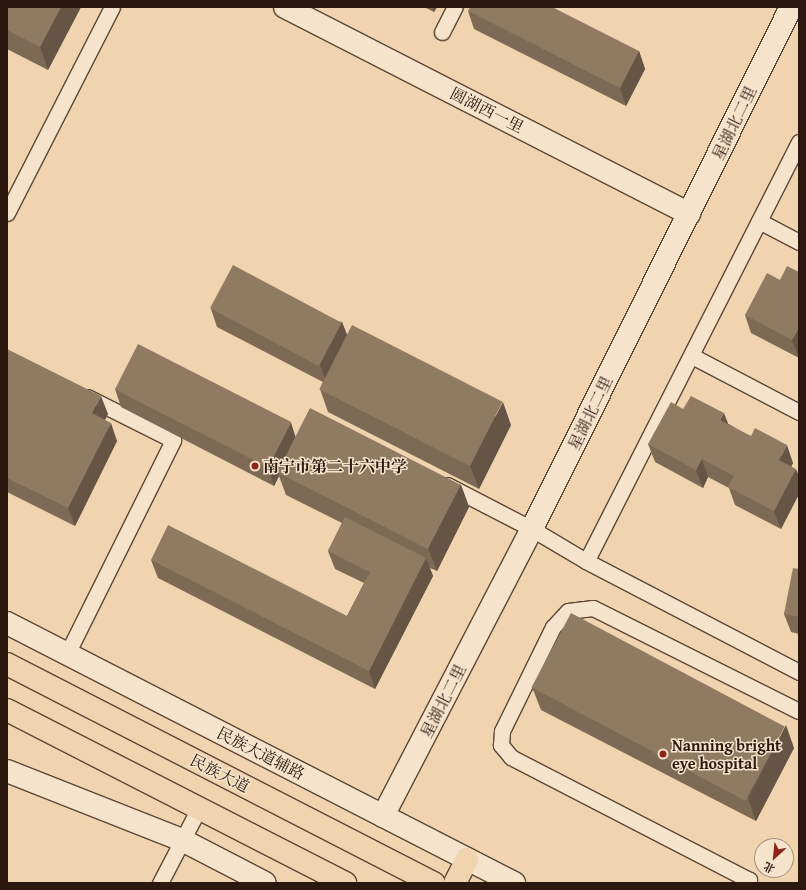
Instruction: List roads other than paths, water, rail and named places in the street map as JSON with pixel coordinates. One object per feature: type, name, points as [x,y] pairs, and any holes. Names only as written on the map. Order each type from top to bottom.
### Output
[{"type":"highway","name":"民族大道","points":[[7,664],[434,883]]},
{"type":"highway","points":[[7,710],[345,883]]},
{"type":"highway","points":[[455,883],[467,859]]},
{"type":"street","name":"圆湖西一里","points":[[285,7],[689,214]]},
{"type":"street","name":"星湖北二里","points":[[383,816],[532,529],[791,7]]},
{"type":"street","name":"民族大道辅路","points":[[7,623],[514,883]]},
{"type":"street","points":[[7,771],[182,840],[265,883]]},
{"type":"lane","points":[[7,213],[112,7]]},
{"type":"lane","points":[[442,32],[455,7]]},
{"type":"lane","points":[[586,561],[692,356],[758,221],[799,142]]},
{"type":"lane","points":[[758,221],[799,242]]},
{"type":"lane","points":[[692,356],[799,412]]},
{"type":"lane","points":[[67,654],[173,440],[76,392]]},
{"type":"lane","points":[[436,480],[532,529],[586,561],[799,672]]},
{"type":"lane","points":[[747,883],[749,880],[511,757],[501,745],[502,731],[553,627],[568,611],[593,608],[799,711]]},
{"type":"lane","points":[[160,883],[199,808]]},
{"type":"place","name":"南宁市第二十六中学","points":[[255,466]]},
{"type":"place","name":"Nanning bright eye hospital","points":[[663,754]]}]
